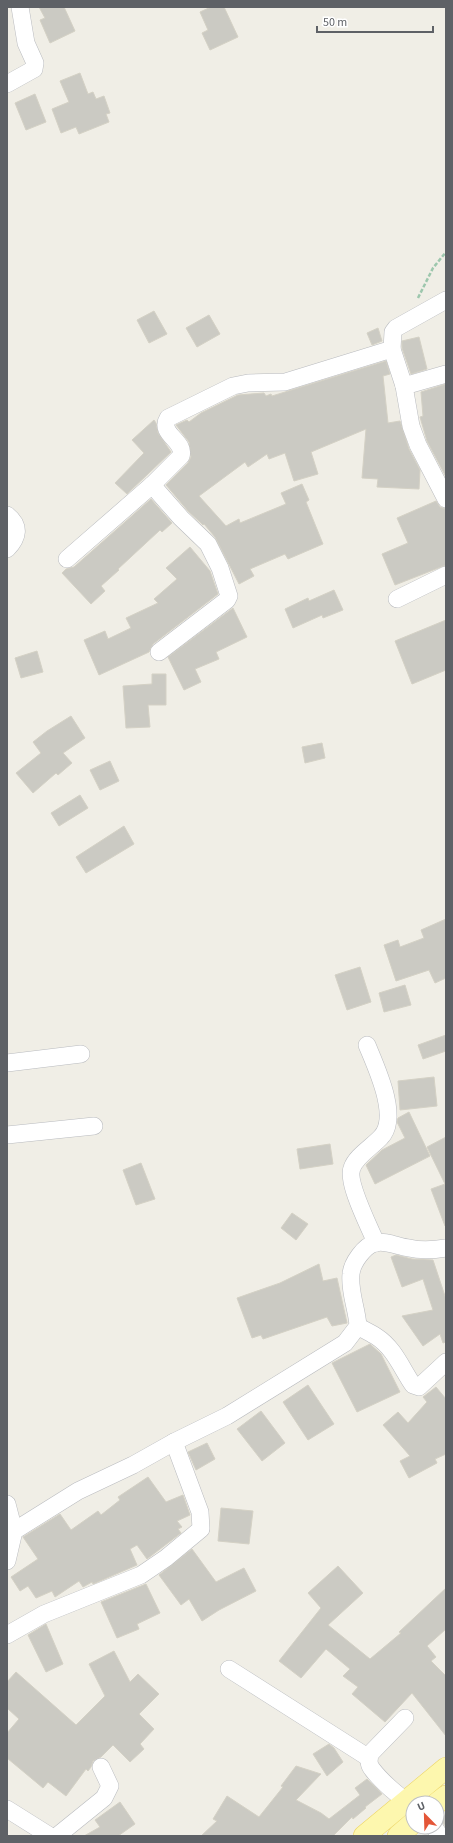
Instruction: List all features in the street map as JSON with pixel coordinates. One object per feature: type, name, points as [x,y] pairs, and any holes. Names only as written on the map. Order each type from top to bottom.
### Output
[{"type":"main road","points":[[417,1795],[446,1768]]},
{"type":"main road","points":[[364,1836],[405,1806]]},
{"type":"street","points":[[7,84],[34,69],[35,63],[26,43],[20,7]]},
{"type":"street","points":[[446,300],[396,328],[393,332],[392,349],[404,386],[414,436],[446,499]]},
{"type":"street","points":[[67,559],[152,485],[182,454],[181,449],[165,426],[168,418],[233,386],[248,383],[286,382],[392,349]]},
{"type":"street","points":[[404,386],[446,374]]},
{"type":"street","points":[[152,485],[181,518],[208,544],[220,568],[229,596],[226,600],[159,652]]},
{"type":"street","points":[[7,515],[14,520],[18,532],[13,543],[7,550]]},
{"type":"street","points":[[397,599],[446,575]]},
{"type":"street","points":[[367,1045],[385,1090],[388,1127],[382,1137],[359,1158],[352,1168],[350,1176],[353,1189],[376,1243]]},
{"type":"street","points":[[7,1063],[81,1054]]},
{"type":"street","points":[[7,1135],[94,1126]]},
{"type":"street","points":[[14,1531],[78,1491],[133,1465],[174,1442],[227,1416],[338,1348],[350,1338],[358,1326],[351,1273],[359,1257],[371,1246],[376,1243],[429,1250],[446,1248]]},
{"type":"street","points":[[358,1326],[378,1337],[385,1344],[394,1354],[413,1385],[419,1387],[446,1362]]},
{"type":"street","points":[[7,1636],[44,1614],[141,1575],[196,1535],[201,1529],[200,1512],[174,1442]]},
{"type":"street","points":[[7,1504],[14,1531],[7,1561]]},
{"type":"street","points":[[229,1669],[369,1758]]},
{"type":"street","points":[[405,1718],[376,1746],[370,1754],[368,1761],[372,1769],[405,1799]]},
{"type":"street","points":[[57,1836],[104,1798],[110,1786],[101,1767]]},
{"type":"street","points":[[7,1809],[50,1836]]},
{"type":"path","points":[[412,318],[419,293],[432,268],[446,252]]},
{"type":"building","points":[[39,7],[64,7],[75,31],[50,43],[40,20],[45,18]]},
{"type":"building","points":[[211,7],[224,7],[238,37],[210,50],[202,33],[208,30],[200,12]]},
{"type":"building","points":[[80,73],[88,94],[93,92],[96,99],[104,96],[110,113],[106,114],[109,122],[79,134],[76,127],[61,133],[52,109],[69,102],[60,81]]},
{"type":"building","points":[[35,94],[46,122],[26,130],[15,103]]},
{"type":"building","points":[[154,311],[167,334],[149,343],[137,320]]},
{"type":"building","points":[[209,315],[220,334],[197,347],[186,328]]},
{"type":"building","points":[[378,328],[382,341],[372,345],[367,333]]},
{"type":"building","points":[[419,337],[427,369],[411,374],[402,348],[402,341]]},
{"type":"building","points":[[386,361],[390,374],[383,376],[388,423],[400,421],[409,449],[420,470],[419,489],[377,487],[378,479],[362,478],[366,429],[311,452],[318,474],[294,481],[285,453],[269,459],[267,454],[248,467],[245,462],[199,496],[226,526],[239,519],[240,523],[286,504],[281,493],[302,484],[309,500],[306,502],[323,544],[288,559],[285,554],[250,569],[254,576],[239,584],[215,537],[204,524],[203,525],[188,511],[166,485],[188,463],[191,457],[189,442],[176,425],[187,420],[189,422],[201,413],[238,395],[264,393],[266,396],[271,394],[272,396]]},
{"type":"building","points":[[446,384],[446,477],[427,441],[420,417],[423,416],[421,392]]},
{"type":"building","points":[[154,420],[158,433],[171,452],[127,494],[115,483],[144,453],[132,440]]},
{"type":"building","points":[[151,499],[172,523],[162,532],[160,530],[101,586],[105,591],[91,604],[62,573],[66,569],[74,567]]},
{"type":"building","points":[[436,501],[440,507],[446,509],[446,565],[395,585],[382,554],[408,543],[397,518]]},
{"type":"building","points":[[190,547],[210,571],[218,594],[153,644],[149,652],[99,675],[84,640],[105,631],[108,639],[131,628],[126,618],[158,603],[154,599],[177,579],[166,568]]},
{"type":"building","points":[[334,590],[343,610],[323,618],[322,615],[293,628],[285,609],[308,598],[309,601]]},
{"type":"building","points":[[233,608],[247,637],[216,652],[219,659],[195,669],[201,682],[184,690],[168,657]]},
{"type":"building","points":[[446,620],[446,670],[412,684],[395,641]]},
{"type":"building","points":[[37,651],[43,672],[21,678],[15,658]]},
{"type":"building","points":[[152,674],[166,674],[166,705],[148,705],[150,727],[126,728],[123,686],[152,684]]},
{"type":"building","points":[[71,716],[85,738],[63,753],[72,763],[58,775],[56,773],[33,793],[16,773],[41,753],[33,742]]},
{"type":"building","points":[[322,743],[325,758],[305,763],[302,747]]},
{"type":"building","points":[[110,761],[119,781],[100,790],[90,770]]},
{"type":"building","points":[[80,795],[88,808],[59,826],[51,813]]},
{"type":"building","points":[[124,826],[134,844],[86,873],[76,857]]},
{"type":"building","points":[[446,919],[446,978],[435,983],[429,970],[396,981],[384,945],[398,940],[400,947],[424,938],[421,930]]},
{"type":"building","points":[[360,967],[371,1002],[347,1010],[335,975]]},
{"type":"building","points":[[405,985],[411,1005],[384,1012],[379,993]]},
{"type":"building","points":[[446,1035],[446,1051],[423,1059],[418,1045]]},
{"type":"building","points":[[434,1077],[437,1106],[400,1110],[398,1081]]},
{"type":"building","points":[[409,1112],[430,1156],[375,1184],[366,1165],[382,1150],[405,1138],[397,1122],[398,1118]]},
{"type":"building","points":[[446,1137],[445,1226],[431,1189],[445,1184],[427,1147]]},
{"type":"building","points":[[330,1144],[333,1164],[300,1169],[297,1149]]},
{"type":"building","points":[[141,1163],[155,1199],[136,1205],[123,1170]]},
{"type":"building","points":[[292,1213],[308,1224],[296,1240],[281,1228]]},
{"type":"building","points":[[396,1255],[412,1259],[433,1260],[446,1299],[446,1342],[443,1343],[440,1334],[423,1346],[402,1316],[433,1310],[423,1279],[402,1287],[391,1257]]},
{"type":"building","points":[[319,1264],[323,1281],[337,1278],[347,1323],[332,1326],[327,1317],[263,1339],[261,1335],[252,1338],[237,1298],[280,1283]]},
{"type":"building","points":[[370,1344],[381,1354],[400,1392],[357,1412],[332,1363]]},
{"type":"building","points":[[308,1385],[334,1424],[308,1440],[283,1402]]},
{"type":"building","points":[[436,1387],[446,1399],[446,1454],[435,1459],[437,1463],[409,1478],[400,1461],[410,1456],[383,1425],[398,1412],[408,1423],[427,1402],[423,1397]]},
{"type":"building","points":[[261,1411],[285,1443],[262,1461],[237,1429]]},
{"type":"building","points":[[207,1443],[215,1459],[196,1470],[188,1452]]},
{"type":"building","points":[[148,1477],[166,1502],[183,1495],[190,1515],[177,1521],[182,1527],[178,1529],[181,1533],[147,1559],[137,1545],[130,1549],[137,1565],[93,1584],[92,1582],[83,1587],[79,1581],[55,1597],[52,1591],[36,1598],[28,1586],[20,1591],[11,1577],[38,1559],[23,1537],[60,1514],[71,1530],[98,1511],[101,1515],[120,1500],[118,1497]]},
{"type":"building","points":[[221,1508],[253,1511],[249,1544],[218,1541]]},
{"type":"building","points":[[192,1549],[216,1582],[244,1568],[256,1591],[219,1610],[202,1621],[189,1599],[181,1605],[159,1575]]},
{"type":"building","points":[[338,1566],[363,1593],[328,1625],[370,1659],[401,1633],[399,1632],[446,1588],[446,1629],[427,1646],[436,1657],[431,1661],[446,1676],[446,1736],[412,1693],[385,1722],[352,1694],[358,1687],[343,1676],[350,1669],[326,1649],[301,1678],[279,1661],[321,1608],[308,1593]]},
{"type":"building","points":[[146,1584],[160,1613],[137,1624],[139,1629],[117,1638],[101,1602]]},
{"type":"building","points":[[46,1624],[63,1664],[46,1672],[28,1635]]},
{"type":"building","points":[[114,1651],[130,1682],[138,1674],[159,1694],[139,1714],[154,1729],[140,1744],[144,1749],[130,1762],[113,1745],[101,1757],[93,1761],[88,1771],[86,1769],[66,1796],[48,1782],[43,1788],[7,1758],[7,1733],[19,1719],[7,1708],[7,1682],[16,1672],[76,1725],[105,1696],[89,1664]]},
{"type":"building","points":[[329,1744],[334,1748],[343,1762],[327,1776],[313,1754]]},
{"type":"building","points":[[296,1766],[321,1774],[296,1800],[321,1813],[329,1819],[360,1795],[355,1788],[367,1779],[382,1794],[365,1807],[366,1808],[353,1819],[352,1817],[333,1836],[201,1836],[217,1821],[213,1819],[227,1796],[259,1817],[283,1787],[281,1786]]},
{"type":"building","points":[[120,1802],[135,1824],[118,1836],[84,1836],[100,1827],[95,1820]]},
{"type":"building","points":[[446,1814],[446,1827],[445,1826]]}]
